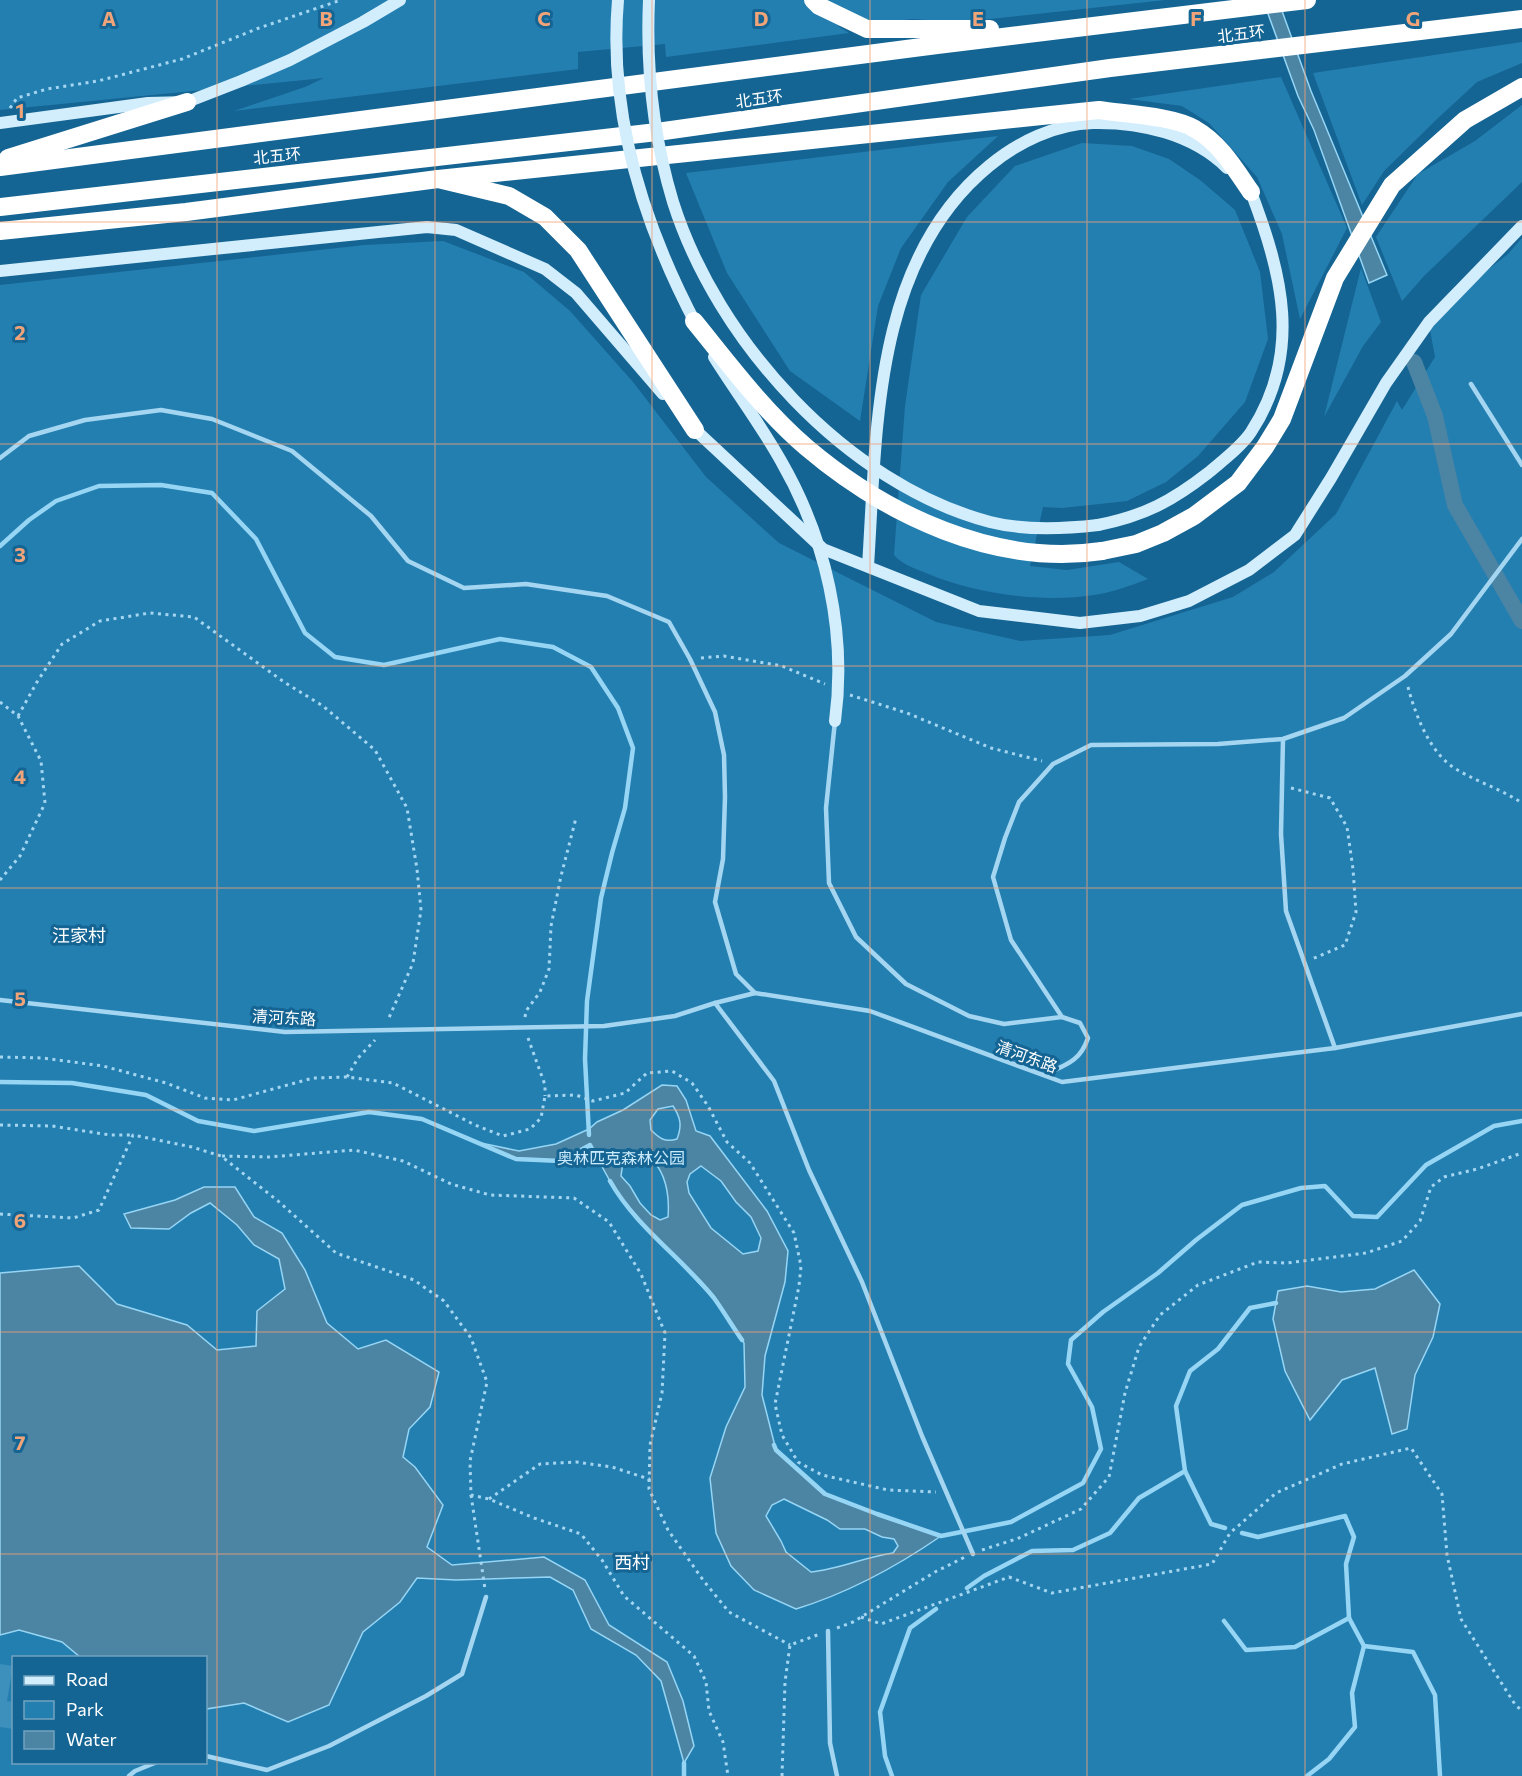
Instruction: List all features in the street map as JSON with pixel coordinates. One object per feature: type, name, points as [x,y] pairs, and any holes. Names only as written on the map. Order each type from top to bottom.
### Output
[{"type":"highway","points":[[813,0],[819,6],[867,29],[1073,29]]},
{"type":"highway","name":"北五环","points":[[0,167],[1307,0]]},
{"type":"highway","name":"北五环","points":[[0,207],[657,132],[1110,68],[1522,19]]},
{"type":"highway","points":[[694,321],[737,374],[804,445],[840,474],[893,507],[956,534],[1009,549],[1083,554],[1136,543],[1164,533],[1194,516],[1238,483],[1282,419],[1335,278],[1392,185],[1465,120],[1522,87]]},
{"type":"highway","points":[[0,161],[187,102]]},
{"type":"highway","points":[[0,231],[186,212],[438,179],[1099,110],[1178,122],[1194,128],[1209,139],[1226,157],[1251,192]]},
{"type":"highway","points":[[438,179],[509,196],[545,217],[578,250],[695,430]]},
{"type":"main road","points":[[2,123],[148,104],[187,102],[290,60],[400,0]]},
{"type":"main road","points":[[618,0],[615,26],[624,128],[640,195],[651,228],[679,294],[724,373],[780,459],[810,522],[828,581],[837,627],[839,674],[836,721]]},
{"type":"main road","points":[[649,0],[648,60],[651,96],[660,150],[673,202],[694,253],[718,299],[743,339],[777,383],[814,421],[840,442],[898,483],[950,508],[991,522],[1038,529],[1098,525],[1120,521],[1153,510],[1188,488],[1219,464],[1250,433],[1274,387],[1283,349],[1283,308],[1277,271],[1251,192],[1223,164],[1202,148],[1179,137],[1152,129],[1108,123],[1088,123],[1042,134],[1000,157],[969,185],[949,206],[916,260],[897,311],[877,427],[868,566]]},
{"type":"main road","points":[[0,271],[426,227],[456,230],[544,269],[576,292],[695,430],[823,549],[979,611],[1080,623],[1140,615],[1189,601],[1249,570],[1295,535],[1331,478],[1386,382],[1429,322],[1522,226]]},
{"type":"lane","points":[[1472,384],[1522,465]]},
{"type":"lane","points":[[0,458],[29,436],[85,420],[161,410],[212,419],[292,451],[371,516],[408,561],[464,588],[526,584],[607,596],[669,621],[715,712],[724,755],[723,859],[715,902],[736,974],[755,993]]},
{"type":"lane","points":[[1062,1017],[1011,940],[993,877],[1019,802],[1053,764],[1091,746],[1218,744],[1283,739],[1344,718],[1404,676],[1450,634],[1522,539]]},
{"type":"lane","points":[[836,721],[826,808],[829,883],[856,937],[906,984],[969,1016],[1004,1024],[1062,1017],[1080,1023],[1088,1038],[1084,1050],[1076,1059],[1044,1075]]},
{"type":"lane","points":[[1283,739],[1281,834],[1287,911],[1335,1048]]},
{"type":"lane","name":"清河东路","points":[[0,1000],[285,1032],[604,1026],[675,1016],[755,993],[870,1011],[1062,1082],[1335,1048],[1522,1014]]},
{"type":"lane","points":[[715,1003],[774,1081],[809,1170],[862,1282],[922,1436],[973,1554]]},
{"type":"lane","points":[[207,1756],[267,1770],[329,1746],[426,1696],[462,1674],[486,1597]]},
{"type":"lane","points":[[828,1631],[830,1743],[837,1776]]},
{"type":"lane","points":[[129,1776],[152,1764]]},
{"type":"path","points":[[2,123],[6,112],[17,98],[47,88],[98,81],[182,59],[259,28],[341,0]]},
{"type":"path","points":[[18,716],[62,644],[100,621],[150,613],[194,617],[284,682],[323,706],[375,750],[407,808],[421,910],[413,963],[384,1030],[358,1058],[347,1077]]},
{"type":"path","points":[[690,659],[724,656],[782,666],[825,684]]},
{"type":"path","points":[[1404,676],[1413,708],[1430,744],[1453,768],[1522,803]]},
{"type":"path","points":[[847,694],[907,713],[991,748],[1053,764]]},
{"type":"path","points":[[0,702],[18,716],[40,761],[45,803],[20,856],[0,880]]},
{"type":"path","points":[[1282,785],[1330,798],[1347,827],[1353,869],[1356,912],[1345,945],[1305,962]]},
{"type":"path","points":[[0,1057],[43,1058],[103,1066],[166,1083],[205,1098],[233,1100],[313,1078],[347,1077],[393,1083],[475,1125],[503,1136],[530,1129],[541,1118],[545,1085],[524,1028],[526,1011],[540,992],[549,969],[551,926],[576,818]]},
{"type":"path","points":[[515,1028],[532,1027]]},
{"type":"path","points":[[545,1096],[576,1095],[593,1101],[625,1093],[647,1073],[672,1071],[692,1083],[708,1106],[727,1142],[750,1163],[794,1233],[801,1266],[799,1286],[775,1404],[782,1435],[798,1461],[822,1475],[888,1490],[947,1493]]},
{"type":"path","points":[[0,1125],[52,1126],[110,1135],[133,1135],[192,1147],[220,1156],[269,1157],[354,1150],[403,1161],[451,1184],[490,1195],[574,1198],[609,1222],[641,1274],[665,1333],[662,1393],[650,1445],[649,1489]]},
{"type":"path","points":[[0,1214],[74,1218],[99,1210],[114,1172],[133,1135]]},
{"type":"path","points":[[489,1498],[540,1464],[576,1462],[612,1467],[649,1479],[649,1489],[668,1530],[729,1612],[790,1645],[861,1617],[935,1572],[973,1554],[1019,1538],[1081,1509],[1109,1477],[1125,1393],[1139,1347],[1160,1315],[1198,1285],[1258,1262],[1287,1263],[1366,1253],[1402,1241],[1420,1221],[1431,1187],[1444,1177],[1478,1169],[1522,1153]]},
{"type":"path","points":[[220,1156],[278,1201],[336,1253],[414,1280],[444,1301],[471,1338],[487,1382],[470,1461],[471,1496],[486,1597]]},
{"type":"path","points":[[861,1617],[881,1624],[1009,1577],[1052,1593],[1212,1564],[1230,1533],[1276,1493],[1342,1464],[1411,1448],[1442,1494],[1447,1555],[1461,1619],[1516,1706],[1522,1710]]},
{"type":"path","points":[[471,1496],[489,1498],[534,1518],[581,1534],[602,1560],[624,1596],[693,1656],[706,1682],[709,1711],[723,1742],[728,1776]]},
{"type":"path","points":[[782,1776],[785,1682],[790,1645]]},
{"type":"green space","points":[[0,0],[1165,0],[962,22],[913,19],[838,26],[849,33],[666,57],[665,44],[578,52],[578,69],[234,111],[305,87],[324,78],[0,110]]},
{"type":"green space","points":[[1522,42],[1522,63],[1477,82],[1384,171],[1362,205],[1313,73]]},
{"type":"green space","points":[[1281,77],[1347,228],[1300,319],[1282,234],[1257,177],[1209,123],[1182,106],[1129,99]]},
{"type":"green space","points":[[1522,105],[1522,182],[1424,276],[1402,301],[1376,237],[1418,174],[1475,141]]},
{"type":"green space","points":[[998,136],[948,182],[901,248],[878,306],[860,421],[790,371],[727,273],[686,173]]},
{"type":"green space","points":[[1082,143],[1132,146],[1169,159],[1200,180],[1235,210],[1260,272],[1268,339],[1245,402],[1198,456],[1166,482],[1127,501],[1062,508],[1043,507],[1030,566],[1067,570],[1119,562],[1148,579],[1094,595],[1052,598],[1008,595],[965,586],[913,568],[894,555],[905,406],[921,295],[967,217],[1015,166]]},
{"type":"green space","name":"奥林匹克森林公园","points":[[1522,238],[1522,1776],[0,1776],[0,285],[365,245],[443,241],[524,272],[570,311],[633,382],[706,477],[779,543],[936,622],[1020,641],[1110,635],[1233,597],[1274,572],[1336,514],[1397,401],[1402,410],[1435,357],[1430,330],[1471,283],[1508,254]]},
{"type":"green space","points":[[1361,268],[1381,322],[1363,346],[1324,417]]},
{"type":"water","points":[[1263,0],[1278,0],[1311,91],[1387,275],[1369,283],[1314,130],[1298,96]]},
{"type":"water","points":[[662,1085],[677,1086],[686,1100],[696,1131],[710,1136],[767,1211],[788,1251],[785,1282],[765,1356],[762,1395],[776,1450],[825,1494],[941,1536],[871,1578],[796,1609],[754,1590],[731,1566],[716,1533],[710,1478],[726,1427],[745,1387],[744,1343],[713,1298],[644,1225],[615,1190],[590,1145],[561,1161],[516,1159],[476,1142],[519,1151],[556,1144],[623,1110]],"holes":[[[673,1106],[680,1122],[677,1139],[662,1139],[651,1130],[650,1120],[658,1109]],[[635,1154],[645,1156],[659,1168],[668,1197],[668,1217],[660,1220],[651,1215],[640,1203],[621,1176],[623,1162]],[[701,1166],[721,1181],[736,1202],[751,1217],[761,1238],[758,1251],[743,1254],[711,1228],[689,1193],[687,1182],[690,1174]],[[784,1499],[840,1529],[865,1529],[882,1537],[894,1539],[898,1546],[893,1553],[811,1572],[786,1552],[766,1516],[772,1505]]]},
{"type":"water","points":[[204,1187],[235,1187],[254,1217],[282,1233],[305,1270],[327,1323],[358,1349],[386,1340],[439,1372],[430,1407],[409,1429],[403,1457],[415,1467],[443,1505],[427,1547],[452,1565],[544,1557],[585,1580],[609,1625],[667,1662],[683,1701],[694,1746],[684,1763],[661,1681],[636,1655],[591,1629],[573,1590],[550,1577],[456,1580],[417,1578],[400,1602],[363,1632],[329,1705],[288,1722],[244,1703],[207,1709],[207,1656],[79,1656],[62,1642],[19,1630],[0,1635],[0,1273],[79,1266],[117,1304],[187,1325],[217,1350],[256,1346],[257,1311],[285,1289],[279,1259],[254,1245],[237,1225],[210,1203],[169,1229],[131,1228],[124,1214],[175,1200]]},
{"type":"water","points":[[1414,1270],[1440,1304],[1433,1337],[1415,1375],[1407,1429],[1392,1434],[1375,1368],[1342,1380],[1310,1420],[1285,1371],[1273,1319],[1278,1291],[1307,1286],[1341,1292],[1375,1289]]},
{"type":"building","points":[[0,1664],[12,1666],[7,1701],[12,1702],[12,1729],[0,1727]]},
{"type":"waterway","points":[[1414,362],[1435,416],[1455,505],[1522,621]]},
{"type":"waterway","points":[[0,546],[29,520],[56,501],[99,486],[161,485],[212,493],[256,539],[305,633],[335,657],[384,665],[500,639],[553,647],[591,667],[618,708],[633,748],[625,808],[601,898],[587,1001],[585,1059],[589,1135]]},
{"type":"waterway","points":[[0,1082],[72,1083],[146,1095],[198,1121],[254,1131],[369,1112],[422,1119],[516,1159],[561,1161],[590,1145],[594,1153]]},
{"type":"waterway","points":[[774,1445],[776,1450],[825,1494],[941,1536],[1011,1522],[1083,1483],[1101,1449],[1092,1407],[1068,1364],[1071,1340],[1103,1312],[1158,1273],[1242,1205],[1301,1188],[1325,1186],[1353,1216],[1377,1217],[1426,1165],[1494,1126],[1522,1121]]},
{"type":"waterway","points":[[610,1181],[646,1228],[714,1298],[742,1340]]},
{"type":"waterway","points":[[967,1588],[984,1576],[1032,1551],[1073,1550],[1110,1533],[1139,1498],[1185,1471],[1176,1406],[1190,1371],[1218,1349],[1250,1308],[1276,1303]]},
{"type":"waterway","points":[[1185,1471],[1211,1524],[1225,1528]]},
{"type":"waterway","points":[[1242,1533],[1258,1537],[1345,1516],[1354,1537],[1346,1564],[1349,1618],[1364,1646],[1413,1652],[1435,1695],[1440,1776]]},
{"type":"waterway","points":[[892,1776],[885,1756],[880,1712],[910,1628],[936,1609]]},
{"type":"waterway","points":[[1224,1621],[1246,1650],[1295,1647],[1349,1618]]},
{"type":"waterway","points":[[1307,1776],[1329,1759],[1355,1727],[1352,1693],[1364,1646]]},
{"type":"waterway","points":[[684,1763],[684,1776]]},
{"type":"district","name":"汪家村","points":[[79,935]]},
{"type":"district","name":"西村","points":[[632,1562]]}]
